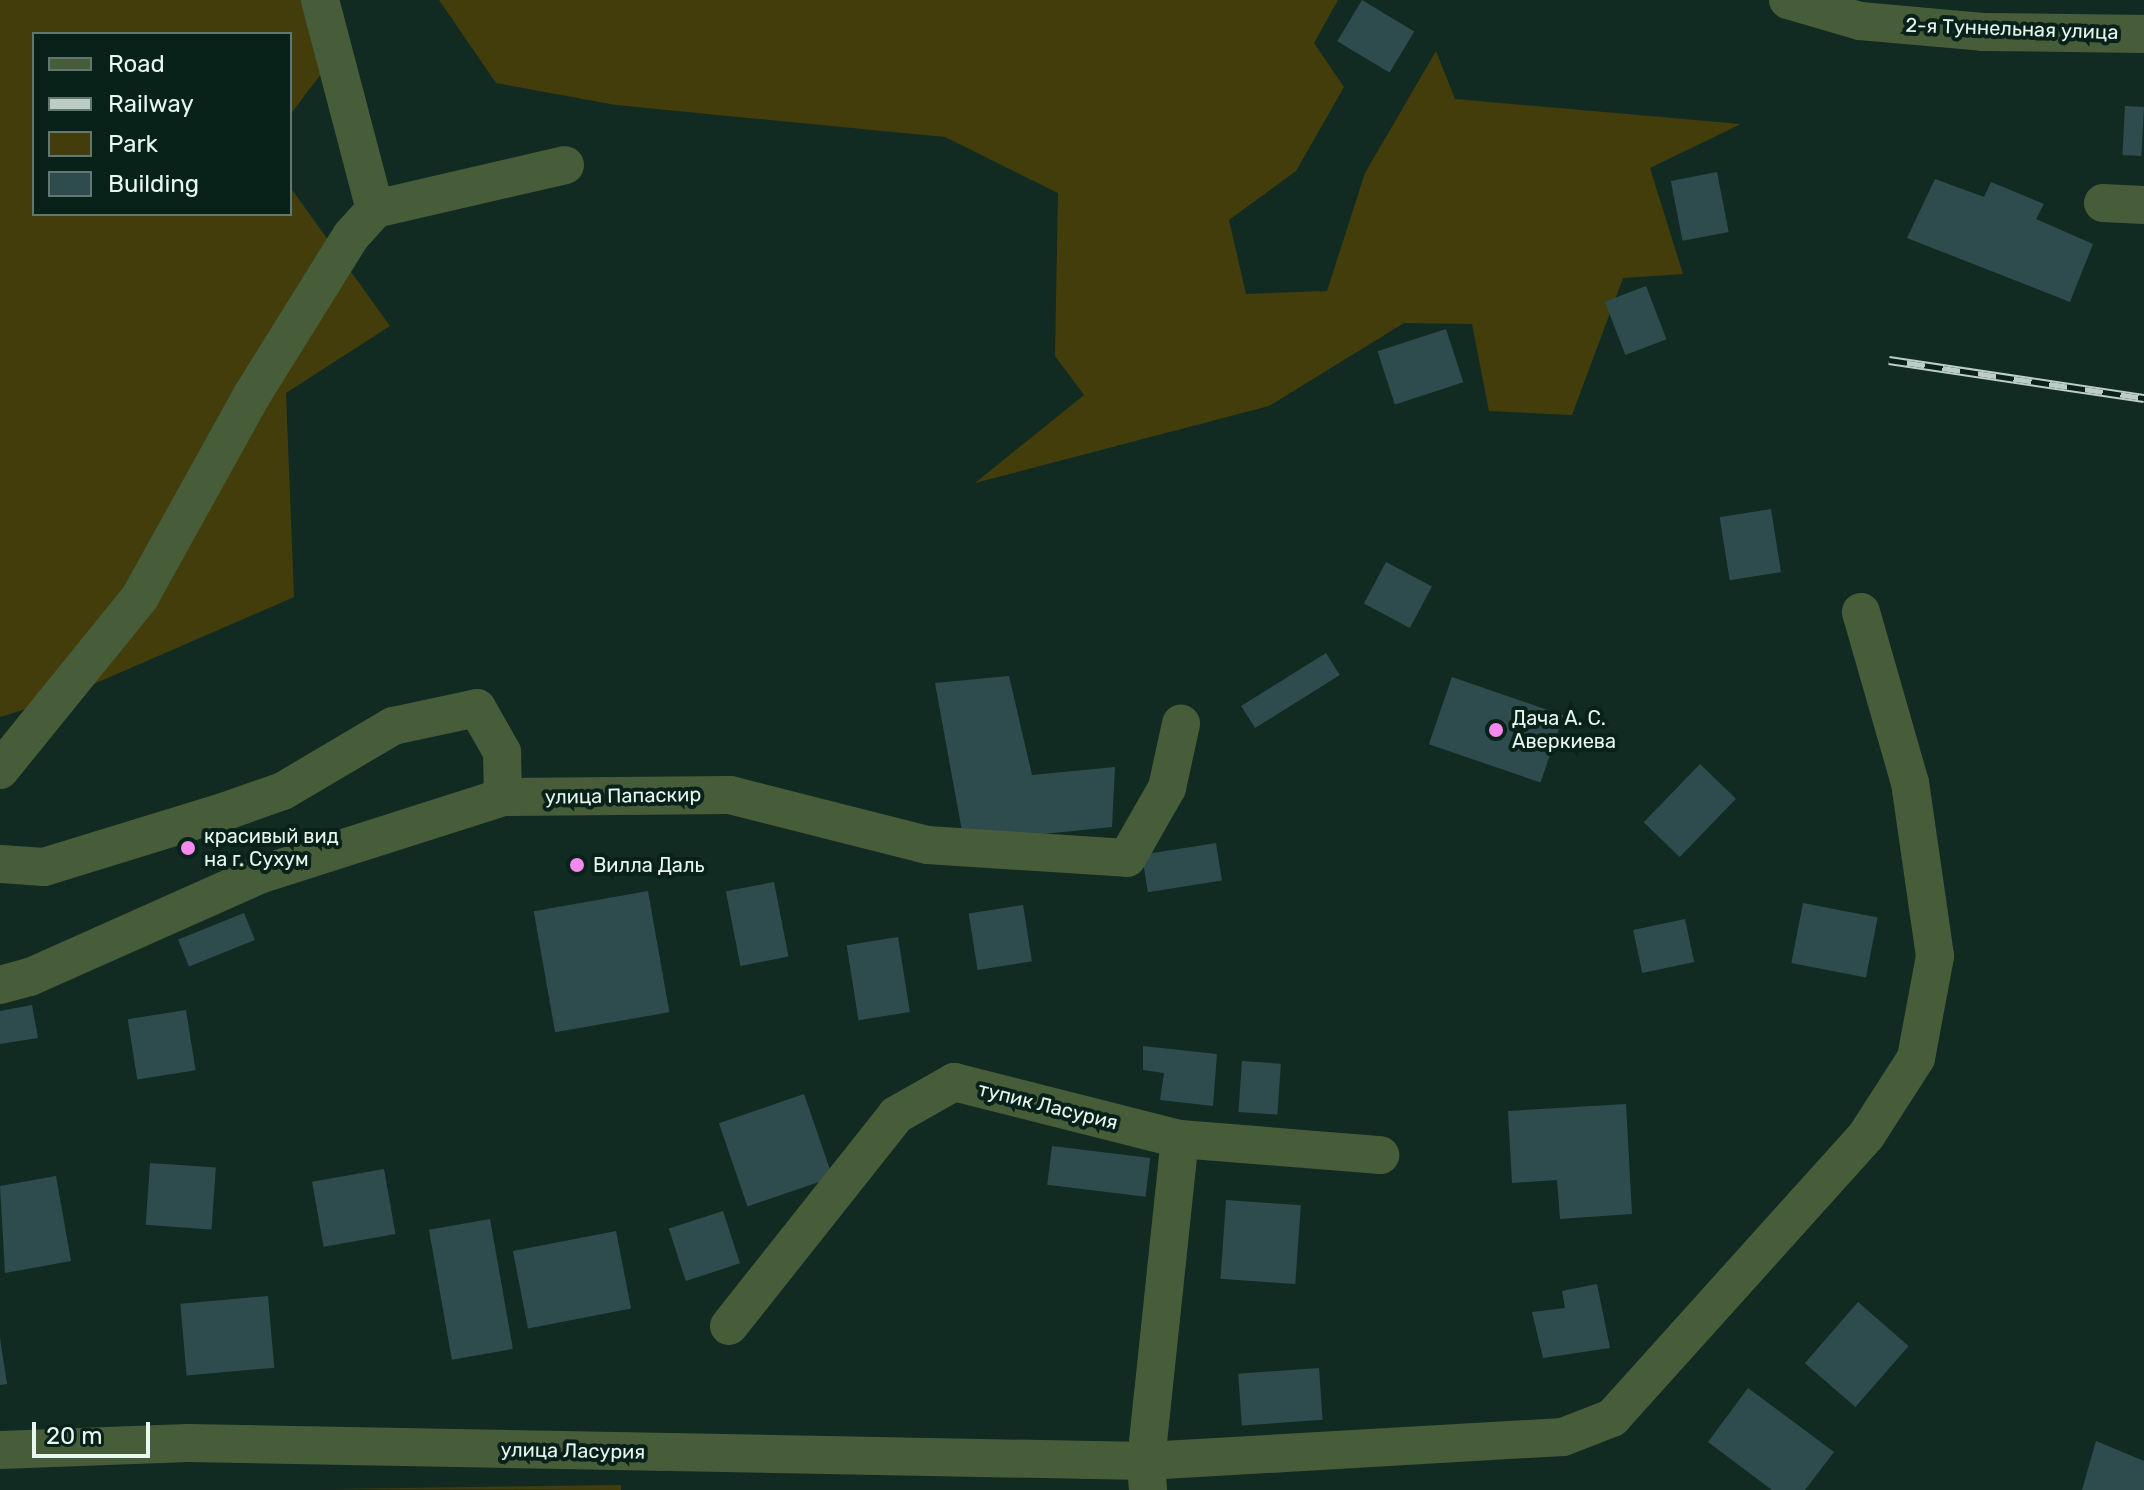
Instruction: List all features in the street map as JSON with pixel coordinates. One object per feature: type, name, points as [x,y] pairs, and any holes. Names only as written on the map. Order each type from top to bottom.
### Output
[{"type":"street","points":[[320,0],[375,209]]},
{"type":"street","name":"2-я Туннельная улица","points":[[1789,0],[1860,21],[1983,32],[2144,34]]},
{"type":"street","points":[[0,770],[140,597],[252,395],[351,236],[375,209],[565,165]]},
{"type":"street","points":[[2103,203],[2144,205]]},
{"type":"street","name":"улица Ласурия","points":[[0,1450],[188,1443],[1147,1476],[1563,1437],[1612,1418],[1866,1136],[1916,1058],[1935,956],[1910,783],[1861,612]]},
{"type":"street","points":[[0,864],[44,867],[226,811],[283,791],[393,726],[477,708],[502,752],[503,797]]},
{"type":"street","name":"улица Папаскир","points":[[0,985],[30,977],[259,875],[503,797],[730,795],[927,845],[1127,858],[1167,788],[1181,724]]},
{"type":"street","name":"тупик Ласурия","points":[[729,1326],[896,1115],[954,1082],[1180,1139],[1380,1155]]},
{"type":"street","points":[[1147,1476],[1180,1139]]},
{"type":"green space","points":[[0,0],[326,0],[336,54],[292,112],[292,32],[32,32],[32,216],[292,216],[292,190],[390,326],[286,393],[294,597],[64,697],[0,717]]},
{"type":"green space","points":[[439,0],[1338,0],[1314,43],[1344,87],[1296,171],[1229,220],[1246,294],[1327,291],[1365,173],[1436,51],[1455,99],[1741,124],[1650,168],[1683,274],[1623,278],[1572,415],[1489,411],[1472,324],[1404,323],[1269,406],[975,483],[1084,395],[1055,356],[1058,193],[945,137],[616,105],[496,83]]},
{"type":"green space","points":[[621,1485],[621,1490],[326,1489]]},
{"type":"building","points":[[1362,0],[1414,31],[1390,73],[1337,41]]},
{"type":"building","points":[[2125,106],[2144,107],[2141,156],[2122,155]]},
{"type":"building","points":[[1717,172],[1729,232],[1683,241],[1671,181]]},
{"type":"building","points":[[1935,179],[1984,197],[1991,182],[2044,204],[2036,219],[2093,244],[2070,302],[1907,238]]},
{"type":"building","points":[[1646,286],[1666,339],[1625,355],[1605,302]]},
{"type":"building","points":[[1446,329],[1463,382],[1395,405],[1378,351]]},
{"type":"building","points":[[1771,509],[1781,572],[1730,580],[1720,517]]},
{"type":"building","points":[[1386,562],[1432,586],[1410,628],[1364,603]]},
{"type":"building","points":[[1326,653],[1340,675],[1255,728],[1241,706]]},
{"type":"building","points":[[1009,676],[1032,775],[1115,767],[1112,827],[964,842],[935,683]]},
{"type":"building","name":"Дача А. С. Аверкиева","points":[[1452,677],[1564,715],[1540,783],[1429,744]]},
{"type":"building","points":[[1700,764],[1736,799],[1680,857],[1644,822]]},
{"type":"building","points":[[1216,843],[1222,881],[1148,892],[1142,855]]},
{"type":"building","points":[[774,882],[789,957],[740,966],[726,891]]},
{"type":"building","points":[[648,891],[669,1012],[555,1032],[534,911]]},
{"type":"building","points":[[1803,903],[1878,918],[1866,977],[1791,963]]},
{"type":"building","points":[[1023,905],[1032,961],[978,970],[969,914]]},
{"type":"building","points":[[244,913],[255,940],[189,966],[178,940]]},
{"type":"building","points":[[1685,919],[1694,962],[1642,973],[1633,930]]},
{"type":"building","points":[[898,937],[910,1012],[859,1020],[847,945]]},
{"type":"building","points":[[32,1005],[38,1038],[0,1044],[0,1011]]},
{"type":"building","points":[[186,1010],[196,1070],[137,1079],[128,1019]]},
{"type":"building","points":[[1143,1046],[1217,1054],[1213,1106],[1160,1100],[1164,1073],[1143,1070]]},
{"type":"building","points":[[1242,1061],[1281,1064],[1277,1115],[1238,1112]]},
{"type":"building","points":[[804,1094],[833,1177],[748,1207],[719,1123]]},
{"type":"building","points":[[1626,1104],[1632,1214],[1560,1219],[1557,1180],[1512,1183],[1508,1111]]},
{"type":"building","points":[[1052,1146],[1150,1158],[1146,1197],[1047,1185]]},
{"type":"building","points":[[150,1163],[216,1168],[212,1229],[146,1225]]},
{"type":"building","points":[[384,1169],[395,1234],[324,1247],[312,1182]]},
{"type":"building","points":[[56,1176],[71,1261],[5,1273],[0,1186]]},
{"type":"building","points":[[1226,1200],[1301,1205],[1295,1284],[1220,1279]]},
{"type":"building","points":[[723,1211],[740,1263],[686,1281],[669,1229]]},
{"type":"building","points":[[490,1219],[513,1349],[452,1360],[429,1230]]},
{"type":"building","points":[[616,1231],[631,1309],[528,1329],[513,1251]]},
{"type":"building","points":[[1597,1284],[1610,1348],[1543,1358],[1532,1312],[1565,1308],[1562,1291]]},
{"type":"building","points":[[268,1296],[274,1368],[187,1375],[180,1304]]},
{"type":"building","points":[[1858,1302],[1909,1346],[1855,1407],[1805,1363]]},
{"type":"building","points":[[0,1338],[7,1384],[0,1385]]},
{"type":"building","points":[[1319,1368],[1323,1420],[1242,1426],[1238,1374]]},
{"type":"building","points":[[1748,1388],[1834,1452],[1805,1490],[1772,1490],[1708,1442]]},
{"type":"building","points":[[2096,1441],[2144,1461],[2144,1490],[2082,1490]]},
{"type":"railway","points":[[1889,360],[2144,398]]},
{"type":"place","name":"Дача А. С. Аверкиева","points":[[1496,730]]},
{"type":"place","name":"красивый вид на г. Сухум","points":[[188,848]]},
{"type":"place","name":"Вилла Даль","points":[[577,865]]}]
